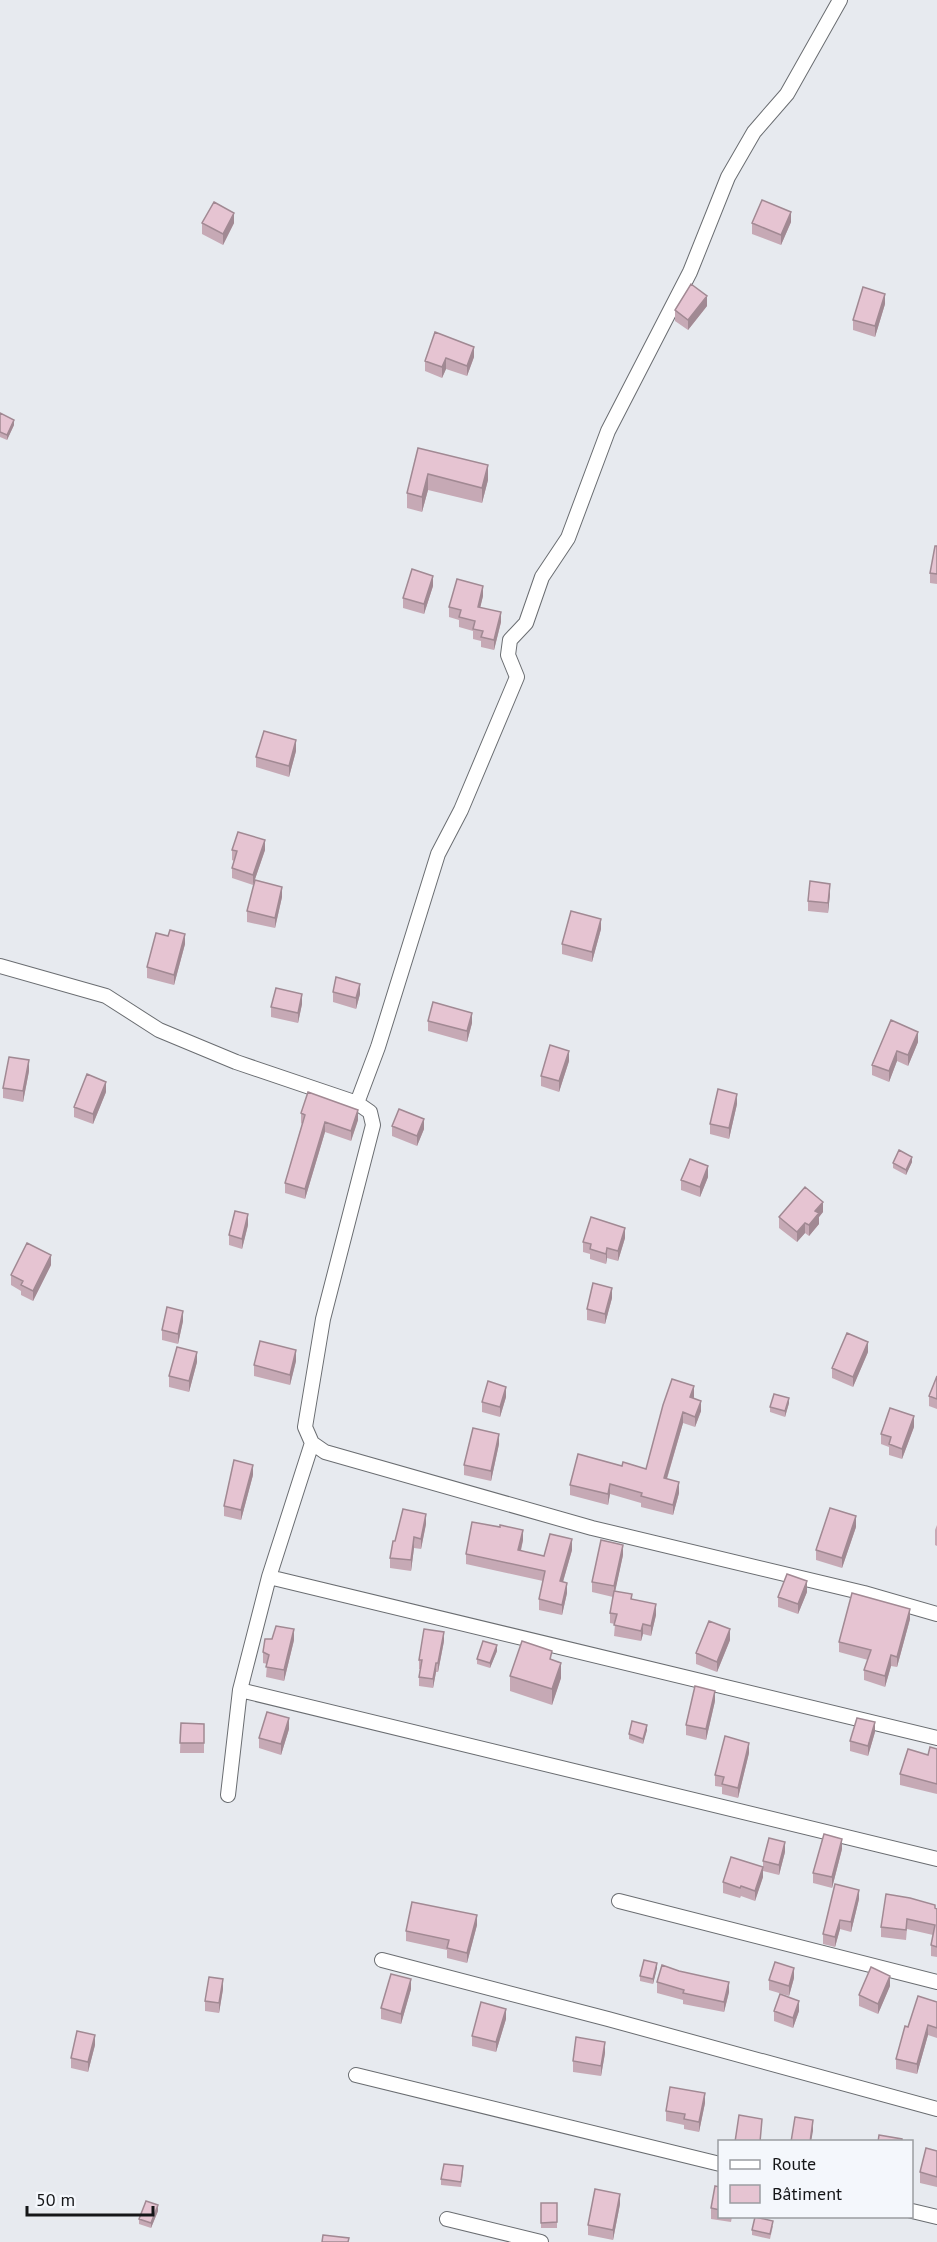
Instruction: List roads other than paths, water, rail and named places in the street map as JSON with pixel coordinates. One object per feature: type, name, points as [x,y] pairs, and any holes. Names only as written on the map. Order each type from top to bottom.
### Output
[{"type":"street","points":[[357,1103],[378,1047],[438,854],[461,810],[517,677],[508,655],[510,640],[526,623],[542,577],[568,538],[608,431],[690,272],[728,177],[754,132],[787,94],[840,0]]},
{"type":"street","points":[[0,966],[106,996],[159,1030],[236,1062],[357,1103],[370,1112],[373,1125],[323,1319],[305,1427],[312,1443],[325,1452],[592,1528],[853,1591],[937,1614]]},
{"type":"street","points":[[228,1795],[240,1690],[269,1577],[312,1443]]},
{"type":"street","points":[[269,1577],[937,1738]]},
{"type":"street","points":[[240,1690],[462,1742],[669,1796],[937,1859]]},
{"type":"street","points":[[618,1901],[937,1982]]},
{"type":"street","points":[[382,1960],[937,2109]]},
{"type":"street","points":[[356,2074],[718,2164]]},
{"type":"street","points":[[913,2211],[937,2217]]},
{"type":"street","points":[[447,2219],[542,2242]]}]
